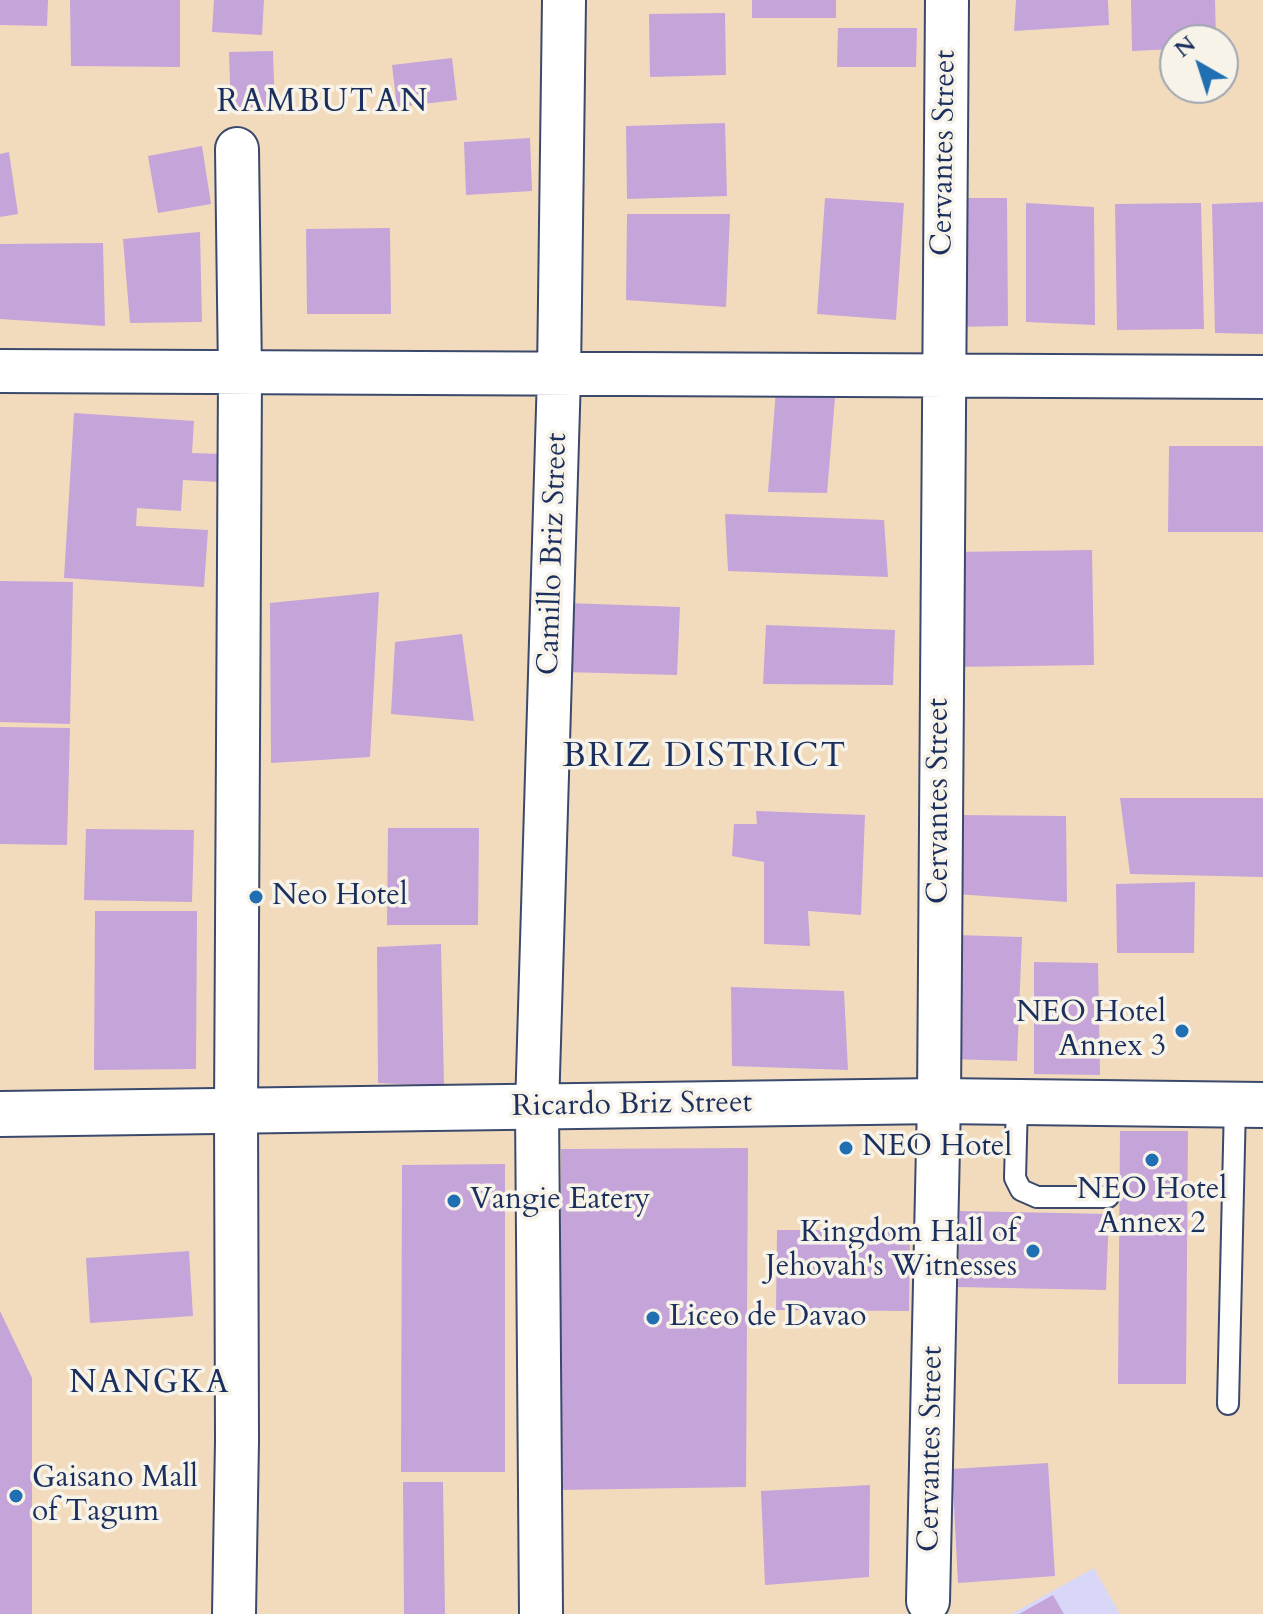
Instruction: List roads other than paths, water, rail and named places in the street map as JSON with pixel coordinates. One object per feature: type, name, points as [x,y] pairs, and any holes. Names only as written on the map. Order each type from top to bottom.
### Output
[{"type":"street","name":"Camillo Briz Street","points":[[541,1614],[537,1108],[559,375],[564,0]]},
{"type":"street","name":"Cervantes Street","points":[[928,1601],[939,1101],[947,0]]},
{"type":"street","points":[[234,1614],[240,374],[237,149]]},
{"type":"street","points":[[0,371],[1263,377]]},
{"type":"street","name":"Ricardo Briz Street","points":[[0,1114],[939,1101],[1249,1104]]},
{"type":"lane","points":[[1017,1102],[1015,1178],[1021,1190],[1037,1197],[1108,1197]]},
{"type":"lane","points":[[1228,1404],[1249,1104]]},
{"type":"place","name":"Neo Hotel","points":[[256,897]]},
{"type":"place","name":"NEO Hotel Annex 3","points":[[1182,1031]]},
{"type":"place","name":"NEO Hotel","points":[[846,1148]]},
{"type":"place","name":"NEO Hotel Annex 2","points":[[1152,1160]]},
{"type":"place","name":"Vangie Eatery","points":[[454,1201]]},
{"type":"place","name":"Kingdom Hall of Jehovah's Witnesses","points":[[1033,1251]]},
{"type":"place","name":"Liceo de Davao","points":[[653,1318]]},
{"type":"place","name":"Gaisano Mall of Tagum","points":[[16,1496]]},
{"type":"district","name":"RAMBUTAN","points":[[323,104]]},
{"type":"district","name":"BRIZ DISTRICT","points":[[705,758]]},
{"type":"district","name":"NANGKA","points":[[150,1385]]}]
